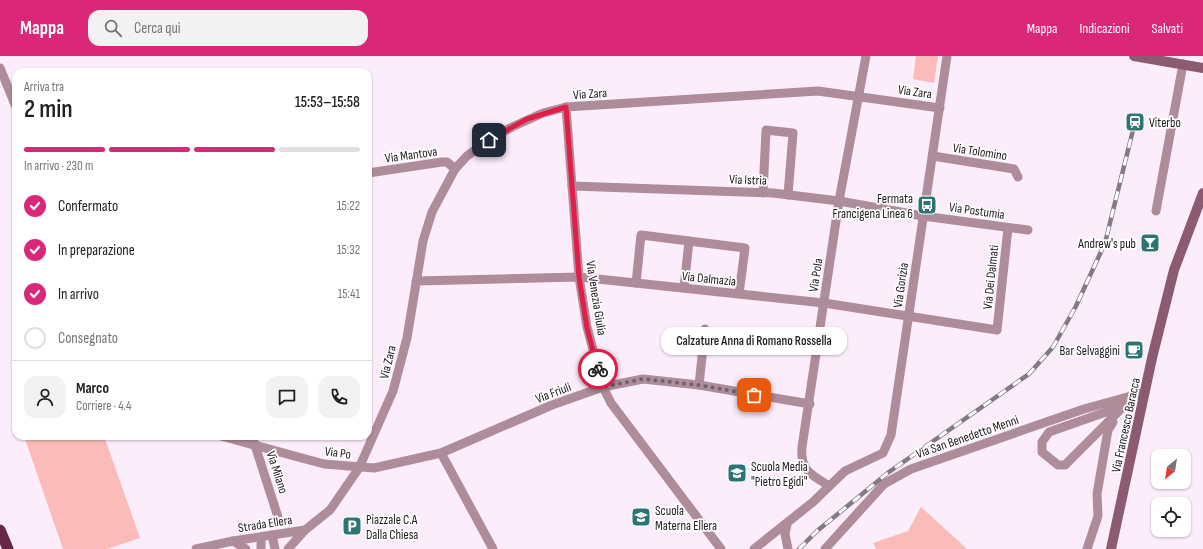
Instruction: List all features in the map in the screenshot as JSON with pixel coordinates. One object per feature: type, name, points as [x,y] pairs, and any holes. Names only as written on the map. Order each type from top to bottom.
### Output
[{"type":"highway","points":[[0,530],[8,549]]},
{"type":"main road","points":[[1134,56],[1203,68]]},
{"type":"main road","name":"Via Francesco Baracca","points":[[1111,549],[1141,393],[1174,270],[1203,193]]},
{"type":"street","name":"Via Pola","points":[[829,486],[809,472],[801,459],[803,437],[810,404],[839,201],[866,56]]},
{"type":"street","name":"Via Gorizia","points":[[754,549],[814,502],[845,471],[862,462],[877,457],[887,447],[891,435],[947,56]]},
{"type":"street","points":[[1156,211],[1183,64]]},
{"type":"street","points":[[0,68],[12,97]]},
{"type":"street","name":"Via Zara","points":[[372,437],[393,391],[407,338],[419,260],[432,212],[455,169],[467,156],[489,140],[512,127],[543,113],[566,107],[818,91],[940,108]]},
{"type":"street","name":"Via Venezia Giulia","points":[[566,107],[579,277],[587,328],[603,387],[611,403],[721,549]]},
{"type":"street","points":[[763,193],[766,130],[793,133],[788,195]]},
{"type":"street","name":"Via Tolomino","points":[[933,156],[1014,169],[1018,176]]},
{"type":"street","name":"Via Mantova","points":[[372,172],[442,162],[447,162],[455,169]]},
{"type":"street","name":"Via Istria","points":[[572,186],[788,195],[839,201],[923,216]]},
{"type":"street","name":"Via Postumia","points":[[923,216],[1028,230]]},
{"type":"street","name":"Via Dei Dalmati","points":[[997,330],[1008,228]]},
{"type":"street","points":[[636,283],[641,236],[689,241],[745,248],[739,294]]},
{"type":"street","points":[[684,288],[689,241]]},
{"type":"street","name":"Via Dalmazia","points":[[416,281],[579,277],[824,303],[997,330]]},
{"type":"street","points":[[699,385],[705,329]]},
{"type":"street","name":"Via Friuli","points":[[358,468],[374,468],[441,453],[552,405],[603,387],[643,379],[699,385],[810,404]]},
{"type":"street","points":[[1124,406],[1049,432],[1042,442],[1042,452],[1058,465],[1065,465],[1115,417],[1124,406],[1141,393]]},
{"type":"street","name":"Via San Benedetto Menni","points":[[825,549],[871,496],[892,479],[911,470],[1077,411],[1141,393]]},
{"type":"street","points":[[1088,549],[1098,516],[1097,494],[1108,430],[1115,417]]},
{"type":"street","name":"Via Po","points":[[236,440],[324,464],[358,468]]},
{"type":"street","name":"Via Milano","points":[[253,440],[278,516]]},
{"type":"street","name":"Via Zara","points":[[358,468],[371,440]]},
{"type":"street","points":[[441,453],[493,549]]},
{"type":"street","name":"Strada Ellera","points":[[196,549],[233,541],[261,538],[305,530],[330,510],[358,468]]},
{"type":"street","points":[[787,524],[785,534],[787,547]]},
{"type":"street","points":[[288,549],[305,530]]},
{"type":"street","points":[[272,536],[275,549]]},
{"type":"street","points":[[261,538],[261,549]]},
{"type":"street","points":[[233,541],[246,549]]},
{"type":"shaded area","points":[[916,56],[938,56],[934,83],[913,79]]},
{"type":"shaded area","points":[[25,440],[105,440],[140,538],[107,549],[63,549]]},
{"type":"shaded area","points":[[921,507],[967,549],[876,549],[873,543],[908,531]]},
{"type":"railway","points":[[799,549],[817,531],[889,472],[1029,374],[1053,347],[1076,306],[1105,243],[1135,122]]},
{"type":"way so far","points":[[598,369],[603,387],[643,379],[699,385],[754,395]]},
{"type":"place","name":"Viterbo","points":[[1135,122]]},
{"type":"place","name":"Fermata Francigena Linea 6","points":[[927,205]]},
{"type":"place","name":"Andrew's pub","points":[[1150,243]]},
{"type":"place","name":"Bar Selvaggini","points":[[1134,350]]},
{"type":"place","name":"Calzature Anna di Romano Rossella","points":[[754,395]]},
{"type":"place","name":"Scuola Media \"Pietro Egidi\"","points":[[737,473]]},
{"type":"place","name":"Scuola Materna Ellera","points":[[641,517]]},
{"type":"place","name":"Piazzale C.A Dalla Chiesa","points":[[352,526]]},
{"type":"route","points":[[489,140],[527,119],[566,107],[579,277],[587,328],[598,369]]}]
